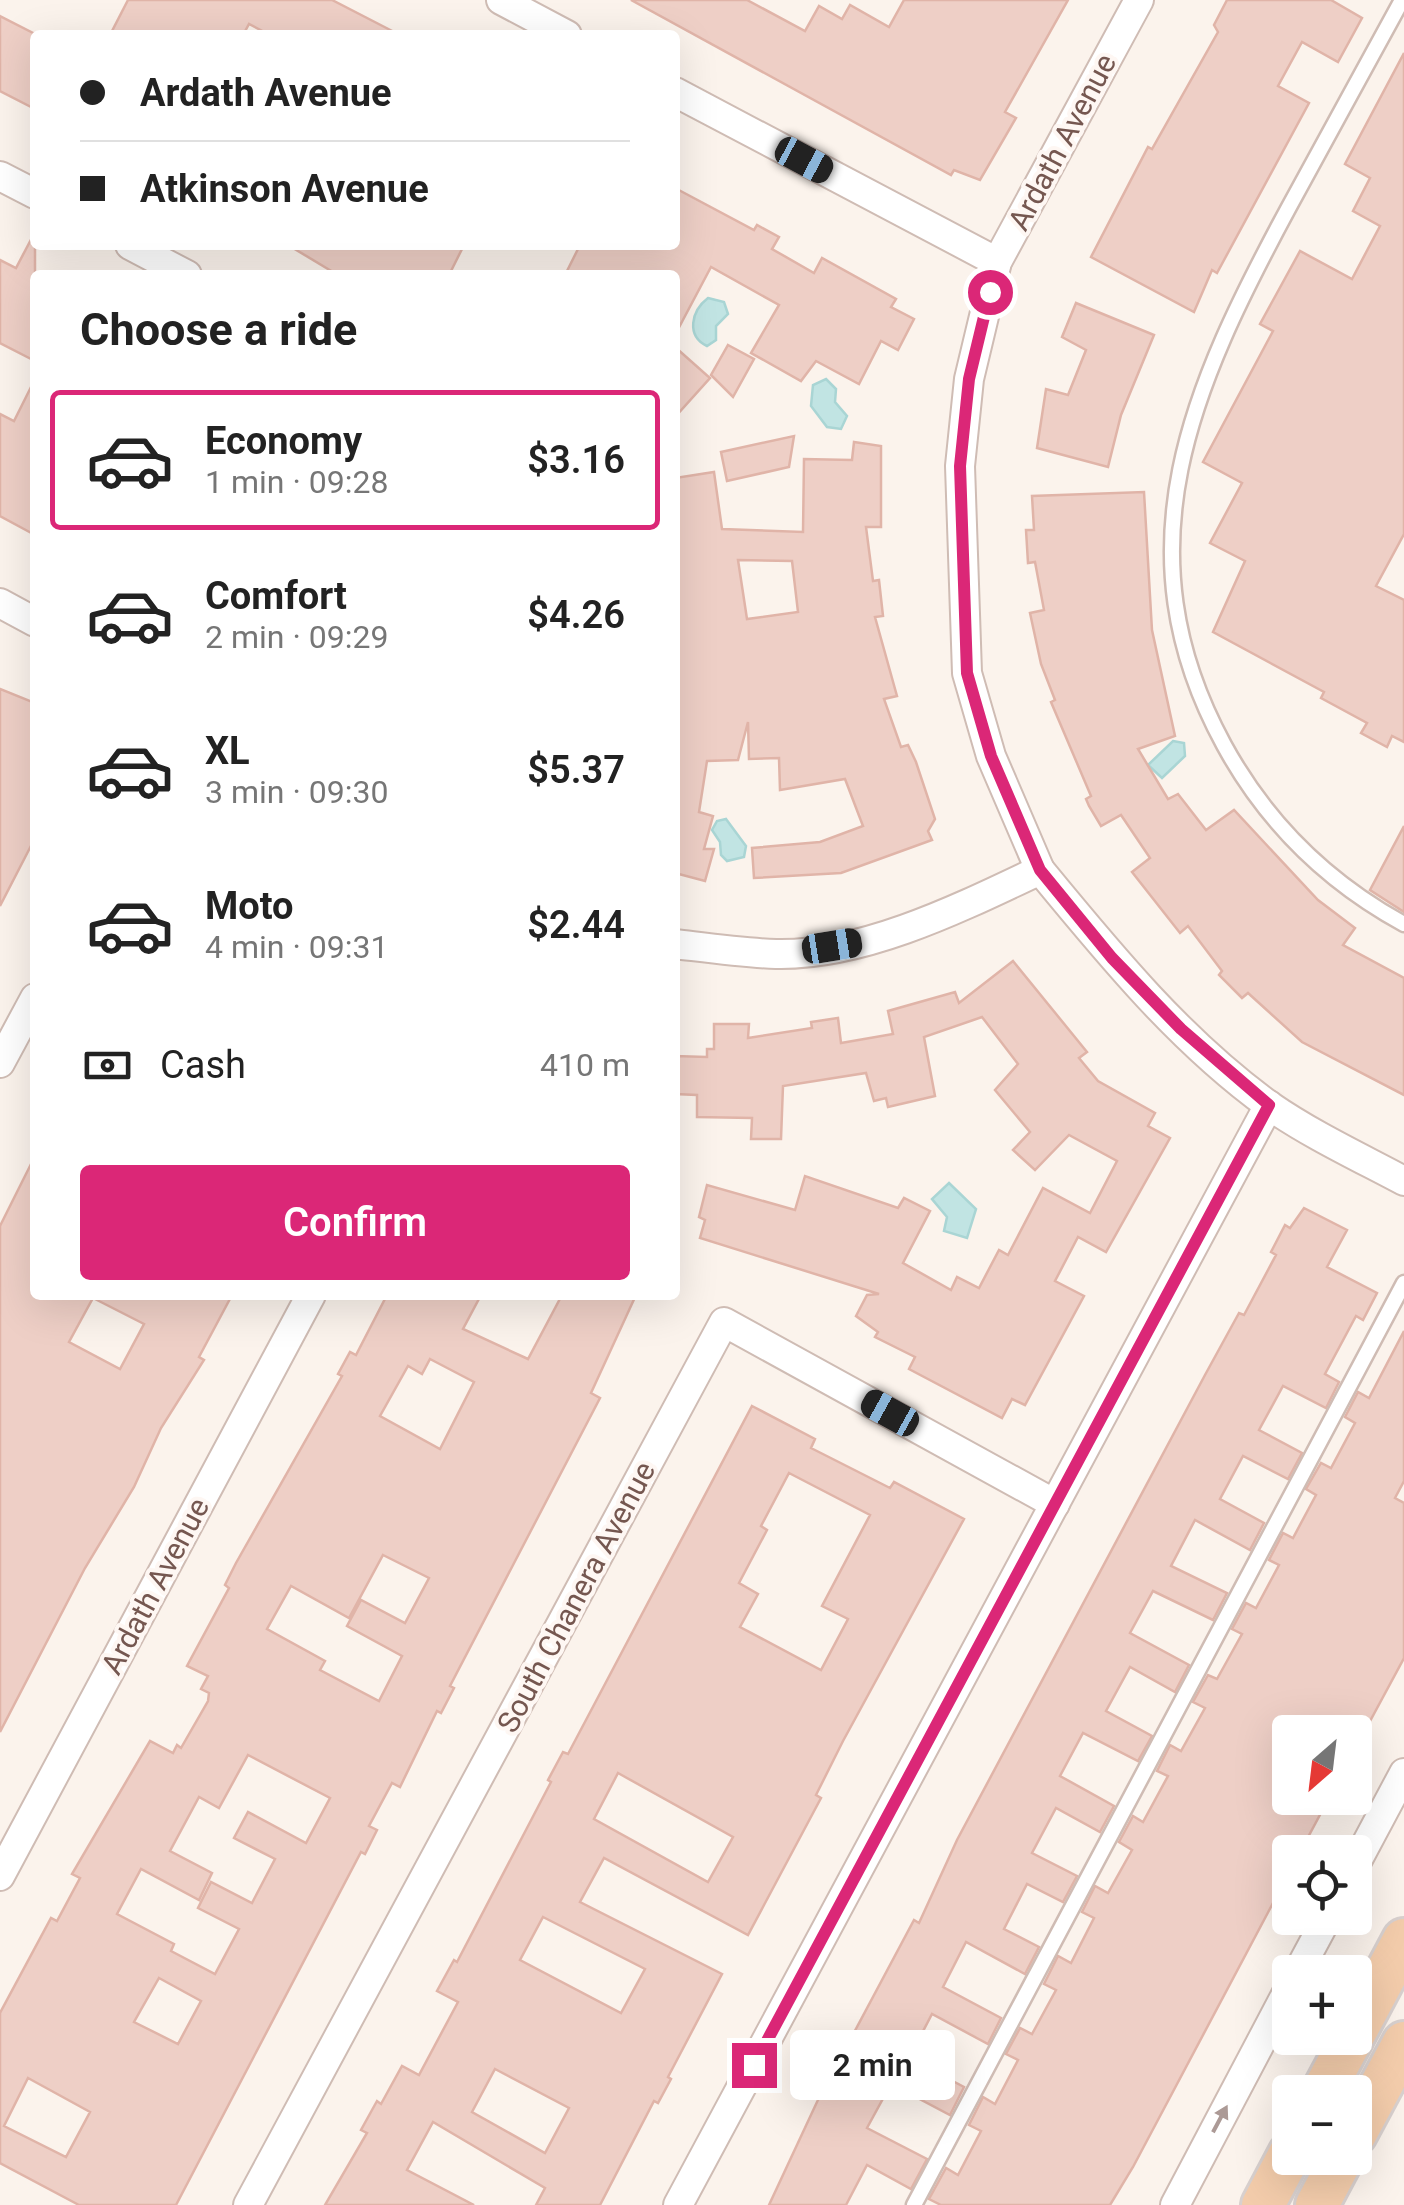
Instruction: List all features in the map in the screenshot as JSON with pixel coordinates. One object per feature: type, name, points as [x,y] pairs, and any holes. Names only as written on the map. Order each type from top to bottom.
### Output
[{"type":"main road","points":[[1372,2001],[1404,1940]]},
{"type":"main road","points":[[1372,2102],[1404,2043]]},
{"type":"main road","points":[[1263,2205],[1279,2175]]},
{"type":"main road","points":[[1316,2205],[1333,2175]]},
{"type":"street","points":[[500,0],[557,30]]},
{"type":"street","name":"Ardath Avenue","points":[[1139,0],[997,262],[969,379],[960,466],[967,673],[991,756],[1040,870],[1112,958],[1181,1029],[1269,1105],[1404,1181]]},
{"type":"street","points":[[680,95],[997,262]]},
{"type":"street","points":[[0,176],[30,191]]},
{"type":"street","points":[[139,250],[177,270]]},
{"type":"street","points":[[0,603],[30,619]]},
{"type":"street","points":[[680,944],[779,954],[858,942],[942,916],[1040,870]]},
{"type":"street","points":[[0,1062],[7,1032],[30,1004]]},
{"type":"street","points":[[678,2205],[1269,1105]]},
{"type":"street","name":"Ardath Avenue","points":[[0,1876],[308,1300]]},
{"type":"street","name":"South Chanera Avenue","points":[[248,2205],[724,1322],[1056,1504]]},
{"type":"street","points":[[1371,1835],[1404,1773]]},
{"type":"street","points":[[1174,2205],[1272,2022]]},
{"type":"lane","points":[[1402,0],[1247,285],[1209,365],[1184,440],[1172,510],[1174,581],[1186,653],[1209,718],[1239,773],[1278,826],[1324,871],[1404,924]]},
{"type":"lane","points":[[914,2205],[1404,1283]]},
{"type":"water","points":[[708,298],[724,302],[728,314],[716,326],[716,340],[707,346],[696,336],[693,323]]},
{"type":"water","points":[[826,379],[836,389],[835,402],[847,416],[841,429],[827,427],[811,406],[813,385]]},
{"type":"water","points":[[1173,741],[1184,743],[1185,756],[1162,778],[1148,765]]},
{"type":"water","points":[[726,819],[746,846],[744,857],[727,861],[721,855],[720,842],[712,830],[717,821]]},
{"type":"water","points":[[949,1183],[976,1209],[967,1238],[944,1231],[947,1217],[932,1199]]},
{"type":"building","points":[[128,0],[332,0],[390,30],[260,30],[249,24],[246,30],[113,30]]},
{"type":"building","points":[[631,0],[747,0],[805,31],[819,6],[842,19],[850,5],[889,27],[904,0],[1068,0],[1005,112],[1016,118],[980,180],[954,170],[951,175]]},
{"type":"building","points":[[1227,0],[1331,0],[1362,18],[1338,62],[1302,42],[1278,86],[1309,103],[1217,273],[1212,270],[1194,312],[1091,257],[1148,147],[1152,149],[1218,32],[1214,25]]},
{"type":"building","points":[[0,16],[30,31],[30,106],[0,91]]},
{"type":"building","points":[[1404,53],[1404,534],[1376,586],[1404,600],[1404,742],[1392,736],[1387,747],[1361,733],[1367,723],[1321,698],[1324,692],[1213,632],[1245,561],[1210,543],[1242,483],[1203,462],[1273,331],[1260,324],[1300,251],[1352,279],[1380,226],[1353,211],[1370,178],[1345,164]]},
{"type":"building","points":[[680,191],[754,230],[757,225],[779,237],[772,249],[814,273],[822,258],[896,299],[891,307],[914,319],[898,350],[881,341],[859,384],[816,361],[801,381],[751,353],[779,305],[711,267],[680,326],[680,270],[568,270],[578,250],[680,250]]},
{"type":"building","points":[[30,241],[30,250],[35,250],[35,270],[30,270],[30,358],[0,343],[0,260],[16,268]]},
{"type":"building","points":[[296,250],[462,250],[452,270],[330,270]]},
{"type":"building","points":[[1076,303],[1154,335],[1121,415],[1108,467],[1037,448],[1046,389],[1068,395],[1086,350],[1062,337]]},
{"type":"building","points":[[728,345],[754,359],[733,397],[711,375]]},
{"type":"building","points":[[680,351],[710,378],[680,411]]},
{"type":"building","points":[[30,389],[30,532],[0,516],[0,414],[14,421]]},
{"type":"building","points":[[794,436],[789,467],[727,481],[721,452]]},
{"type":"building","points":[[854,442],[881,446],[881,527],[866,527],[873,581],[879,580],[883,616],[875,617],[897,696],[884,699],[901,747],[908,745],[916,762],[935,819],[928,831],[932,840],[841,873],[754,878],[752,848],[820,842],[863,826],[845,779],[780,790],[779,758],[749,759],[748,722],[738,760],[707,761],[699,812],[713,816],[704,849],[714,849],[705,881],[680,874],[680,477],[714,472],[722,529],[803,532],[804,459],[852,460]],"holes":[[[738,560],[792,561],[798,612],[747,619]]]},
{"type":"building","points":[[1144,492],[1152,630],[1175,736],[1138,749],[1168,799],[1178,794],[1206,830],[1234,810],[1318,900],[1355,928],[1343,945],[1404,978],[1404,1095],[1302,1042],[1248,993],[1242,998],[1219,975],[1222,971],[1188,926],[1180,933],[1132,872],[1150,858],[1121,815],[1101,826],[1089,806],[1086,799],[1091,796],[1051,702],[1055,700],[1041,664],[1030,613],[1044,610],[1035,562],[1028,563],[1026,530],[1034,530],[1032,496]]},
{"type":"building","points":[[0,689],[30,701],[30,848],[0,906]]},
{"type":"building","points":[[1404,826],[1404,912],[1370,890]]},
{"type":"building","points":[[1013,961],[1087,1052],[1079,1058],[1098,1081],[1155,1113],[1148,1126],[1170,1138],[1106,1252],[1078,1237],[1055,1281],[1084,1296],[1025,1405],[1012,1399],[1002,1418],[909,1369],[915,1357],[875,1337],[878,1332],[856,1316],[867,1295],[879,1294],[700,1238],[705,1220],[699,1217],[707,1185],[795,1210],[805,1176],[898,1208],[904,1198],[930,1211],[903,1263],[951,1290],[957,1277],[979,1288],[999,1250],[1008,1255],[1043,1188],[1090,1213],[1117,1161],[1069,1135],[1035,1170],[1013,1150],[1030,1132],[995,1090],[1018,1064],[982,1017],[924,1037],[935,1096],[888,1107],[886,1098],[874,1101],[866,1073],[783,1086],[781,1139],[751,1139],[752,1118],[697,1117],[697,1095],[680,1094],[680,1056],[707,1057],[707,1049],[714,1049],[714,1024],[749,1024],[748,1038],[812,1028],[811,1022],[838,1018],[841,1043],[893,1034],[888,1011],[955,992],[959,1003]]},
{"type":"building","points":[[30,1166],[30,1300],[92,1300],[69,1342],[120,1369],[144,1324],[97,1300],[229,1300],[199,1357],[204,1360],[161,1428],[134,1487],[85,1568],[0,1732],[0,1226]]},
{"type":"building","points":[[1304,1208],[1347,1230],[1327,1267],[1377,1293],[1363,1320],[1356,1316],[1325,1374],[1339,1382],[1326,1408],[1283,1386],[1259,1430],[1302,1453],[1288,1479],[1243,1456],[1220,1499],[1264,1523],[1250,1550],[1195,1520],[1171,1566],[1227,1593],[1213,1620],[1153,1591],[1130,1633],[1189,1665],[1175,1692],[1130,1667],[1106,1711],[1152,1736],[1138,1761],[1083,1733],[1060,1776],[1114,1806],[1100,1832],[1056,1808],[1032,1853],[1077,1876],[1063,1902],[1027,1884],[1004,1929],[1039,1947],[1025,1974],[966,1942],[943,1987],[1001,2018],[988,2044],[932,2014],[909,2058],[964,2087],[950,2115],[891,2084],[867,2128],[927,2159],[911,2189],[867,2165],[846,2205],[769,2205],[817,2102],[914,1920],[919,1923],[957,1840],[1205,1375],[1239,1313],[1244,1315],[1276,1255],[1271,1252],[1285,1225],[1290,1228]]},
{"type":"building","points":[[384,1300],[478,1300],[463,1329],[528,1359],[559,1300],[634,1300],[591,1393],[600,1398],[450,1686],[454,1688],[441,1713],[437,1711],[400,1787],[392,1783],[369,1826],[377,1830],[365,1854],[361,1852],[176,2205],[79,2205],[0,2163],[0,2013],[51,1918],[57,1921],[80,1878],[72,1874],[150,1741],[173,1753],[177,1745],[181,1748],[208,1701],[209,1693],[201,1689],[208,1676],[187,1666],[229,1588],[225,1585],[236,1563],[342,1376],[338,1374],[350,1352],[356,1355]],"holes":[[[430,1359],[474,1382],[440,1449],[380,1416],[408,1366],[422,1374]],[[383,1555],[429,1578],[405,1623],[361,1600],[347,1626],[402,1656],[379,1701],[320,1670],[325,1661],[267,1629],[291,1586],[349,1618]],[[248,1755],[330,1798],[306,1843],[248,1812],[234,1838],[275,1859],[252,1903],[211,1882],[198,1908],[239,1929],[215,1974],[171,1951],[174,1944],[117,1914],[141,1869],[199,1900],[212,1873],[170,1851],[199,1797],[219,1808]],[[159,1978],[201,2001],[178,2044],[134,2022]],[[28,2078],[90,2112],[66,2157],[4,2126]]]},
{"type":"building","points":[[1404,1331],[1404,1481],[1395,1498],[1404,1503],[1404,1658],[1372,1717],[1272,1715],[1272,1815],[1320,1815],[1309,1835],[1272,1835],[1272,1905],[1133,2167],[1110,2205],[941,2205],[929,2199],[946,2168],[958,2175],[981,2131],[969,2125],[983,2097],[995,2104],[1018,2060],[1006,2054],[1020,2028],[1032,2034],[1056,1990],[1044,1984],[1058,1956],[1071,1963],[1094,1918],[1082,1912],[1095,1886],[1108,1893],[1132,1850],[1119,1842],[1133,1816],[1143,1822],[1168,1776],[1157,1771],[1170,1745],[1181,1751],[1205,1708],[1193,1702],[1208,1675],[1217,1679],[1242,1634],[1232,1629],[1246,1603],[1256,1608],[1279,1565],[1269,1560],[1283,1533],[1293,1538],[1316,1495],[1306,1489],[1321,1463],[1331,1468],[1355,1423],[1345,1417],[1358,1392],[1369,1398]]},
{"type":"building","points":[[752,1406],[815,1439],[811,1448],[890,1488],[894,1482],[964,1519],[843,1741],[816,1795],[821,1798],[748,1935],[604,1858],[580,1902],[722,1974],[668,2077],[671,2079],[658,2103],[654,2101],[600,2205],[536,2205],[545,2188],[433,2122],[407,2170],[474,2205],[325,2205],[367,2133],[361,2130],[377,2101],[381,2104],[402,2066],[419,2075],[458,2002],[437,1991],[454,1960],[457,1962],[563,1752],[568,1754]],"holes":[[[789,1473],[870,1515],[822,1606],[848,1619],[821,1670],[740,1627],[758,1594],[739,1583],[767,1530],[761,1526]],[[618,1773],[733,1837],[708,1882],[594,1819]],[[543,1917],[645,1969],[621,2013],[520,1960]],[[495,2069],[569,2108],[545,2153],[472,2112]]]},
{"type":"route","points":[[754,2065],[1269,1105],[1181,1029],[1112,958],[1040,870],[991,756],[967,673],[960,466],[969,379],[990,292]]}]
